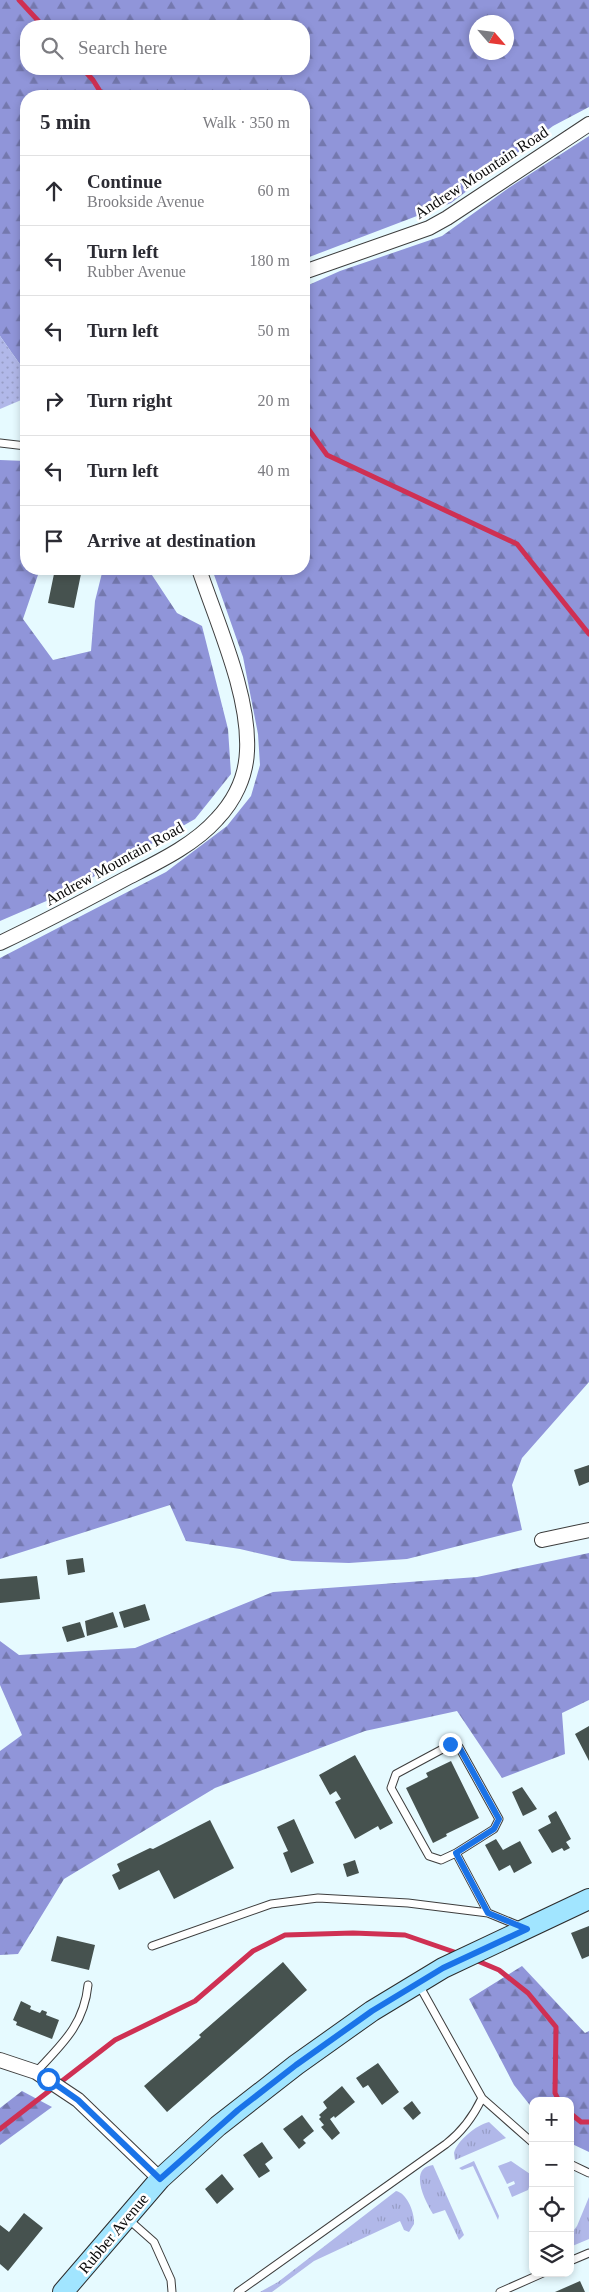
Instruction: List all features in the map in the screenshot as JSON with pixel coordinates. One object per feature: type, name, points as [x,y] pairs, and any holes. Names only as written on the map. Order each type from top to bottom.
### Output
[{"type":"street","name":"Andrew Mountain Road","points":[[310,270],[429,228],[589,124]]},
{"type":"street","name":"Andrew Mountain Road","points":[[0,943],[68,909],[180,848],[217,820],[236,793],[246,759],[245,720],[234,671],[201,575]]},
{"type":"street","points":[[542,1540],[589,1530]]},
{"type":"street","name":"Rubber Avenue","points":[[63,2292],[160,2179],[225,2121],[296,2065],[372,2011],[443,1968],[589,1899]]},
{"type":"street","points":[[0,2060],[42,2076],[78,2100],[160,2179]]},
{"type":"lane","points":[[0,443],[20,445]]},
{"type":"lane","points":[[450,1744],[459,1747],[499,1819],[494,1829],[456,1853],[441,1860],[428,1856],[391,1788],[396,1774],[450,1744]]},
{"type":"lane","points":[[456,1853],[488,1913]]},
{"type":"lane","points":[[152,1946],[271,1904],[318,1898],[408,1902],[488,1913],[527,1929]]},
{"type":"lane","points":[[418,1983],[482,2098],[532,2142]]},
{"type":"lane","points":[[42,2076],[61,2045],[80,2020],[87,1999],[88,1985]]},
{"type":"lane","points":[[238,2292],[457,2136],[474,2116],[482,2098]]},
{"type":"lane","points":[[574,2166],[589,2173]]},
{"type":"lane","points":[[126,2218],[154,2242],[171,2280],[172,2292]]},
{"type":"lane","points":[[574,2259],[589,2252]]},
{"type":"lane","points":[[500,2292],[533,2277]]},
{"type":"green space","points":[[0,0],[589,0],[589,107],[553,126],[451,203],[310,257],[310,90],[20,90],[20,364],[0,336]]},
{"type":"green space","points":[[589,136],[589,1382],[522,1458],[512,1485],[522,1530],[407,1559],[349,1563],[292,1561],[240,1549],[186,1541],[170,1505],[0,1559],[0,958],[166,872],[227,826],[251,796],[260,765],[258,734],[243,657],[214,575],[310,575],[310,284],[340,271],[442,236],[510,187]]},
{"type":"green space","points":[[0,336],[20,364],[20,401],[0,409]]},
{"type":"green space","points":[[0,460],[20,461],[20,575],[38,575],[23,619],[53,660],[91,651],[95,601],[102,575],[152,575],[177,613],[202,626],[228,729],[231,774],[195,819],[65,893],[0,921]]},
{"type":"green space","points":[[589,1553],[589,1700],[562,1713],[565,1754],[502,1778],[457,1711],[365,1731],[215,1788],[64,1879],[18,1954],[0,1955],[0,1751],[22,1735],[0,1685],[0,1641],[19,1655],[135,1648],[273,1592],[477,1577]]},
{"type":"green space","points":[[522,1966],[585,2033],[589,2031],[589,2152],[574,2145],[574,2097],[529,2097],[529,2104],[514,2085],[469,1999]]},
{"type":"green space","points":[[22,2091],[52,2107],[0,2145],[0,2108]]},
{"type":"green space","points":[[489,2122],[506,2138],[455,2160],[454,2153],[463,2139],[478,2126]]},
{"type":"green space","points":[[474,2161],[499,2216],[498,2220],[473,2166],[462,2170],[459,2168]]},
{"type":"green space","points":[[511,2161],[529,2173],[528,2190],[512,2197],[508,2187],[515,2184],[514,2181],[507,2184],[498,2166]]},
{"type":"green space","points":[[433,2165],[464,2235],[459,2240],[445,2210],[433,2214],[423,2194],[420,2178],[421,2172],[425,2167]]},
{"type":"green space","points":[[396,2191],[404,2195],[412,2209],[414,2224],[409,2232],[404,2230],[400,2221],[314,2261],[272,2292],[260,2292],[278,2282]]},
{"type":"green space","points":[[589,2197],[589,2239],[574,2245],[574,2230]]},
{"type":"building","points":[[54,575],[81,575],[74,608],[48,603]]},
{"type":"building","points":[[589,1465],[589,1482],[579,1486],[574,1470]]},
{"type":"building","points":[[83,1558],[85,1572],[68,1575],[66,1560]]},
{"type":"building","points":[[37,1576],[40,1599],[0,1603],[0,1579]]},
{"type":"building","points":[[145,1604],[150,1620],[124,1628],[119,1612]]},
{"type":"building","points":[[113,1612],[118,1627],[87,1636],[85,1621]]},
{"type":"building","points":[[80,1622],[85,1637],[67,1642],[62,1627]]},
{"type":"building","points":[[589,1726],[589,1761],[575,1734]]},
{"type":"building","points":[[355,1755],[393,1823],[380,1830],[378,1826],[355,1839],[335,1802],[341,1799],[336,1791],[330,1795],[319,1775]]},
{"type":"building","points":[[451,1761],[479,1818],[446,1834],[447,1836],[433,1843],[406,1788],[428,1777],[426,1773]]},
{"type":"building","points":[[522,1787],[537,1809],[523,1816],[512,1792]]},
{"type":"building","points":[[556,1811],[571,1839],[566,1842],[570,1848],[564,1851],[562,1848],[552,1853],[538,1830],[551,1823],[548,1816]]},
{"type":"building","points":[[294,1819],[314,1863],[291,1873],[283,1853],[288,1851],[277,1827]]},
{"type":"building","points":[[210,1820],[234,1868],[174,1899],[159,1870],[119,1890],[112,1875],[120,1871],[117,1864],[150,1848],[153,1849]]},
{"type":"building","points":[[496,1839],[503,1850],[520,1841],[532,1863],[514,1873],[510,1865],[499,1871],[485,1845]]},
{"type":"building","points":[[355,1860],[359,1873],[347,1877],[343,1864]]},
{"type":"building","points":[[589,1926],[589,1956],[582,1959],[571,1933]]},
{"type":"building","points":[[57,1936],[95,1945],[89,1970],[51,1961]]},
{"type":"building","points":[[283,1962],[307,1990],[167,2112],[144,2086]]},
{"type":"building","points":[[21,2001],[31,2006],[30,2009],[40,2013],[42,2010],[47,2012],[46,2015],[59,2020],[52,2039],[16,2025],[17,2022],[13,2020]]},
{"type":"building","points":[[378,2063],[399,2092],[382,2105],[368,2085],[363,2088],[356,2078]]},
{"type":"building","points":[[342,2086],[355,2102],[335,2118],[334,2116],[330,2119],[340,2133],[332,2140],[321,2127],[324,2125],[319,2119],[321,2117],[319,2115],[327,2108],[323,2102]]},
{"type":"building","points":[[412,2101],[421,2113],[413,2120],[403,2108]]},
{"type":"building","points":[[302,2115],[314,2131],[303,2140],[306,2143],[299,2149],[283,2129]]},
{"type":"building","points":[[262,2142],[273,2158],[265,2164],[270,2171],[259,2178],[243,2155]]},
{"type":"building","points":[[222,2174],[234,2189],[217,2204],[205,2189]]},
{"type":"building","points":[[24,2213],[43,2228],[8,2271],[0,2264],[0,2225],[9,2232]]},
{"type":"building","points":[[580,2281],[585,2292],[555,2292]]},
{"type":"waterway","points":[[19,0],[37,20]]},
{"type":"waterway","points":[[88,75],[99,90]]},
{"type":"waterway","points":[[310,431],[327,455],[517,544],[589,634]]},
{"type":"waterway","points":[[0,2129],[115,2040],[195,2001],[253,1951],[285,1935],[353,1933],[405,1935],[460,1954]]},
{"type":"waterway","points":[[473,1959],[499,1970],[528,1993],[556,2027],[555,2093],[557,2097]]},
{"type":"waterway","points":[[574,2116],[581,2122],[589,2122]]},
{"type":"route","points":[[48,2079],[78,2100],[160,2179],[238,2110],[296,2065],[372,2011],[443,1968],[527,1929],[488,1913],[456,1853],[494,1829],[499,1819],[459,1747],[450,1744]]}]
